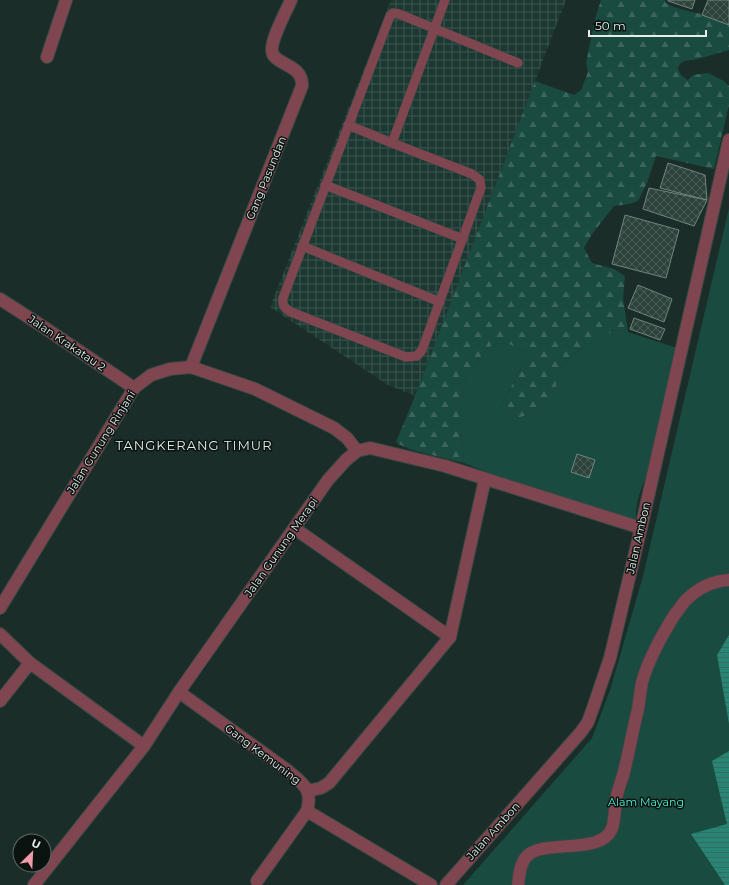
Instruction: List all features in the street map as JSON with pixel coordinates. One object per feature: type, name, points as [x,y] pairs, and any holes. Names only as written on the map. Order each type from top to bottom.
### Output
[{"type":"street","points":[[47,57],[66,0]]},
{"type":"street","name":"Gang Pasundan","points":[[191,367],[302,86],[303,80],[299,72],[275,58],[271,50],[273,41],[291,0]]},
{"type":"street","name":"Jalan Ambon","points":[[446,885],[563,753],[588,722],[610,658],[729,140]]},
{"type":"street","name":"Jalan Krakatau 2","points":[[0,299],[134,388]]},
{"type":"street","name":"Jalan Gunung Rinjani","points":[[0,608],[134,388],[151,375],[170,369],[191,367],[255,390],[334,428],[347,438],[357,451]]},
{"type":"street","points":[[357,451],[370,448],[445,466],[641,528]]},
{"type":"street","name":"Jalan Gunung Merapi","points":[[34,885],[144,746],[179,692],[328,480],[346,460],[357,451]]},
{"type":"street","points":[[308,791],[321,788],[329,783],[450,637],[485,479]]},
{"type":"street","points":[[294,528],[450,637]]},
{"type":"street","points":[[518,885],[522,863],[527,856],[535,851],[551,848],[584,846],[604,838],[609,834],[612,829],[616,811],[617,796],[624,771],[642,681],[653,652],[668,626],[686,600],[707,584],[720,580],[729,580]]},
{"type":"street","points":[[0,634],[30,663],[144,746]]},
{"type":"street","points":[[0,701],[30,663]]},
{"type":"street","name":"Gang Kemuning","points":[[179,692],[287,770],[303,784],[308,791],[309,803],[307,811]]},
{"type":"street","points":[[257,880],[307,811],[431,885]]},
{"type":"lane","points":[[392,143],[445,0]]},
{"type":"lane","points":[[348,125],[472,174],[480,180],[481,188],[463,239],[422,350],[417,356],[406,357],[291,312],[283,306],[283,298],[325,185],[348,125],[390,16],[393,13],[399,14],[518,63]]},
{"type":"lane","points":[[325,185],[463,239]]},
{"type":"lane","points":[[302,246],[440,302]]},
{"type":"shaded area","points":[[391,0],[566,0],[415,396],[388,385],[270,307]]},
{"type":"shaded area","points":[[729,635],[729,724],[717,655]]},
{"type":"shaded area","points":[[729,751],[729,885],[725,885],[691,834],[727,824],[712,761]]},
{"type":"green space","points":[[601,0],[665,0],[665,2],[686,11],[729,18],[729,50],[698,59],[684,61],[678,68],[679,72],[688,80],[693,75],[708,73],[724,81],[729,86],[729,105],[714,169],[656,156],[647,183],[638,201],[614,206],[592,234],[584,248],[592,263],[614,269],[625,276],[623,298],[628,332],[615,330],[578,351],[566,361],[559,373],[554,395],[538,413],[516,418],[505,415],[500,408],[525,360],[525,352],[509,344],[497,343],[487,348],[467,375],[461,399],[461,430],[464,463],[412,450],[398,444],[396,442],[415,396],[535,81],[574,95],[581,90],[588,72],[586,63],[595,19]]},
{"type":"green space","name":"Alam Mayang","points":[[729,208],[729,885],[463,885],[592,738],[610,690],[643,576]]},
{"type":"green space","points":[[615,330],[628,332],[677,348],[647,474],[637,502],[636,520],[547,496],[464,463],[461,430],[461,399],[467,375],[487,348],[497,343],[509,344],[525,352],[525,360],[500,408],[516,418],[526,416],[554,395],[559,373],[566,361],[578,351]]},
{"type":"building","points":[[668,0],[695,0],[692,9]]},
{"type":"building","points":[[708,0],[729,0],[729,25],[702,15]]},
{"type":"building","points":[[668,163],[705,175],[707,200],[660,188]]},
{"type":"building","points":[[649,188],[707,200],[694,226],[643,209]]},
{"type":"building","points":[[625,215],[679,230],[666,278],[612,264]]},
{"type":"building","points":[[638,285],[672,299],[664,322],[628,308]]},
{"type":"building","points":[[634,318],[665,329],[660,340],[630,329]]},
{"type":"building","points":[[577,454],[595,460],[589,478],[571,472]]},
{"type":"district","name":"TANGKERANG TIMUR","points":[[194,445]]}]
